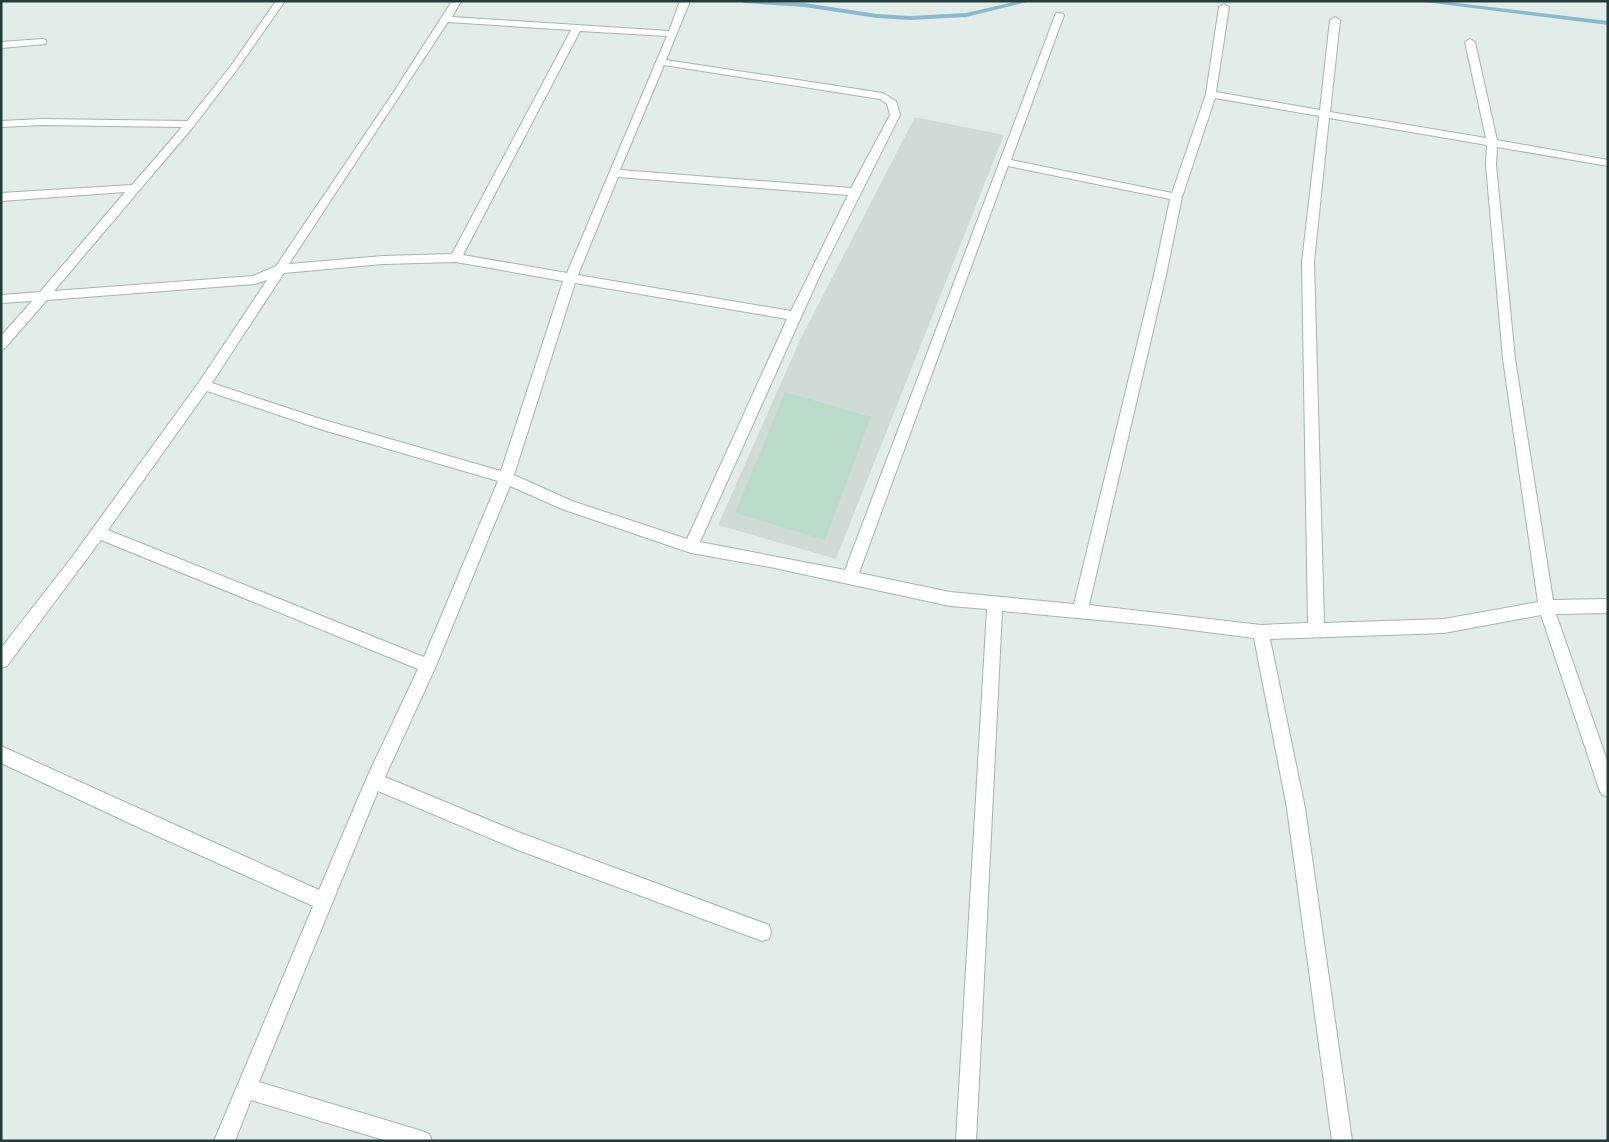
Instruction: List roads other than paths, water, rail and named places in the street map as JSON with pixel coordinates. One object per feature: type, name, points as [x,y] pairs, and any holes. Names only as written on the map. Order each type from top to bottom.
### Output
[{"type":"street","points":[[1,345],[138,188],[233,69],[281,1]]},
{"type":"street","points":[[1,661],[98,532],[204,385],[457,1]]},
{"type":"street","points":[[224,1141],[374,780],[428,666],[506,478],[570,279],[662,62],[685,1]]},
{"type":"street","points":[[1080,611],[1160,275],[1176,197],[1211,94],[1224,6]]},
{"type":"street","points":[[850,577],[1059,15]]},
{"type":"street","points":[[445,19],[673,34]]},
{"type":"street","points":[[1316,630],[1308,262],[1335,20]]},
{"type":"street","points":[[456,258],[577,27]]},
{"type":"street","points":[[1,45],[43,42]]},
{"type":"street","points":[[1470,42],[1492,143],[1491,166],[1509,359],[1546,607],[1608,789]]},
{"type":"street","points":[[662,62],[883,96],[892,103],[895,115],[853,192],[794,316],[691,547]]},
{"type":"street","points":[[1211,94],[1608,163]]},
{"type":"street","points":[[1,124],[42,122],[190,124]]},
{"type":"street","points":[[1004,162],[1176,197]]},
{"type":"street","points":[[614,173],[853,192]]},
{"type":"street","points":[[1,197],[138,188]]},
{"type":"street","points":[[1,299],[256,280],[280,269],[384,260],[456,258],[500,264],[570,279],[794,316]]},
{"type":"street","points":[[204,385],[323,425],[506,478],[567,505],[691,547],[850,577],[950,599],[1080,611],[1261,632],[1444,626],[1546,607],[1608,606]]},
{"type":"street","points":[[98,532],[428,666]]},
{"type":"street","points":[[966,1141],[995,602]]},
{"type":"street","points":[[1261,632],[1296,808],[1342,1141]]},
{"type":"street","points":[[1,754],[150,824],[323,901]]},
{"type":"street","points":[[374,780],[518,842],[762,932]]},
{"type":"street","points":[[246,1088],[422,1141]]},
{"type":"waterway","points":[[744,1],[804,5],[877,16],[910,18],[966,15],[1028,1]]},
{"type":"waterway","points":[[1420,1],[1608,23]]}]
